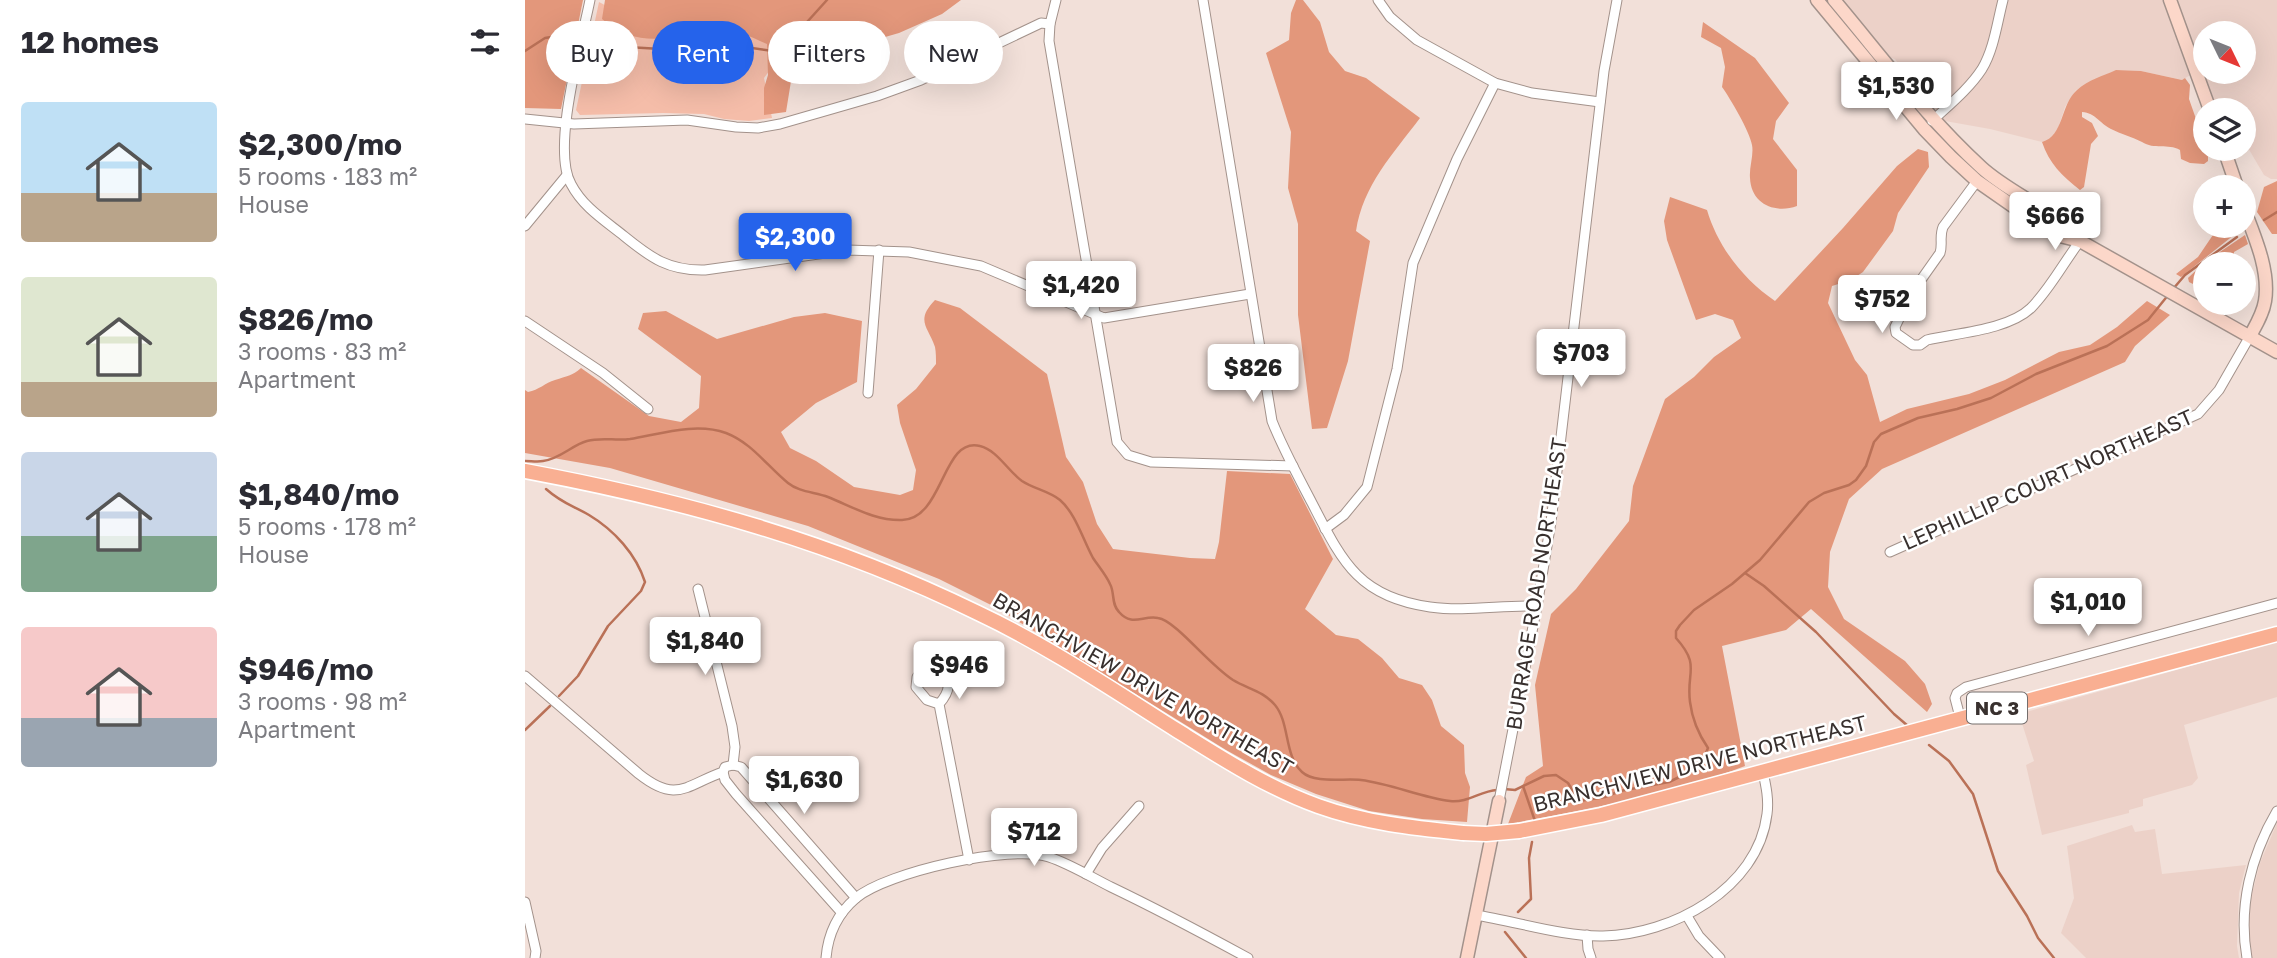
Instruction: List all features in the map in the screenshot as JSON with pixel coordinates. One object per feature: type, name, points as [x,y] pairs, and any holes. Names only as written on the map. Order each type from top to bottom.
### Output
[{"type":"main road","points":[[1817,0],[1977,181],[2060,236],[2080,241],[2277,352]]},
{"type":"main road","points":[[1835,0],[1928,124],[2013,193],[2067,226],[2080,241]]},
{"type":"main road","points":[[2170,0],[2206,98]]},
{"type":"main road","points":[[2250,337],[2266,300],[2265,281],[2255,238]]},
{"type":"main road","name":"BRANCHVIEW DRIVE NORTHEAST","points":[[525,471],[719,514],[857,559],[979,613],[1031,640],[1230,763],[1308,802],[1357,818],[1463,833],[1519,831],[1583,819],[2277,634]]},
{"type":"main road","name":"BURRAGE ROAD NORTHEAST","points":[[1467,958],[1499,801]]},
{"type":"street","points":[[590,0],[566,123],[563,156],[567,175],[580,199],[589,208],[653,259],[685,269],[705,270],[847,250],[879,250],[936,256],[981,266],[1095,315],[1111,317],[1250,294]]},
{"type":"street","points":[[1056,0],[1049,41],[1115,437],[1121,450],[1128,456],[1151,462],[1293,467]]},
{"type":"street","points":[[1203,0],[1272,421],[1325,529],[1349,568],[1388,597],[1431,608],[1537,606]]},
{"type":"street","points":[[1378,0],[1390,17],[1417,40],[1495,83],[1532,93],[1600,102]]},
{"type":"street","name":"BURRAGE ROAD NORTHEAST","points":[[1499,801],[1551,522],[1600,102],[1617,0]]},
{"type":"street","points":[[1928,124],[1966,89],[1981,70],[1990,50],[2003,0]]},
{"type":"street","points":[[525,119],[566,123],[677,120],[701,121],[736,128],[758,128],[877,96],[921,80],[1041,23],[1050,24]]},
{"type":"street","points":[[1325,529],[1344,515],[1367,487],[1397,369],[1413,263],[1457,159],[1495,83]]},
{"type":"street","points":[[525,226],[567,175]]},
{"type":"street","points":[[1977,181],[1943,228],[1940,235],[1940,253],[1911,293],[1895,327],[1896,332],[1913,345],[1993,327],[2023,313],[2036,300],[2080,241]]},
{"type":"street","points":[[868,393],[879,250]]},
{"type":"street","points":[[525,321],[603,373],[648,409]]},
{"type":"street","name":"LEPHILLIP COURT NORTHEAST","points":[[1890,552],[2198,414],[2219,390],[2250,337]]},
{"type":"street","points":[[698,589],[732,726],[735,747],[733,765]]},
{"type":"street","points":[[1960,717],[1955,698],[1957,693],[1966,687],[2277,603]]},
{"type":"street","points":[[525,676],[654,784],[682,790],[723,772],[725,767],[741,767],[856,898]]},
{"type":"street","points":[[939,704],[969,860]]},
{"type":"street","points":[[723,772],[725,780],[736,794],[842,913]]},
{"type":"street","points":[[1475,915],[1602,936],[1641,932],[1675,922],[1707,903],[1727,886],[1749,860],[1759,842],[1767,815],[1763,772]]},
{"type":"street","points":[[1086,874],[1103,848],[1139,806]]},
{"type":"street","points":[[2247,958],[2243,936],[2248,883],[2258,852],[2277,811]]},
{"type":"street","points":[[826,958],[829,938],[842,913],[856,898],[888,880],[1012,852],[1050,857],[1248,958]]},
{"type":"street","points":[[525,902],[534,958]]},
{"type":"street","points":[[1687,916],[1699,936],[1720,958]]},
{"type":"street","points":[[1587,935],[1591,958]]},
{"type":"shaded area","points":[[525,0],[583,0],[579,21],[546,21],[546,84],[566,84],[561,109],[525,108]]},
{"type":"shaded area","points":[[605,0],[961,0],[942,14],[926,21],[904,21],[904,31],[890,36],[890,21],[768,21],[768,75],[767,44],[754,38],[754,21],[652,21],[652,39],[647,39],[638,37],[638,21],[602,19]]},
{"type":"shaded area","points":[[1296,0],[1303,0],[1320,22],[1329,52],[1345,71],[1366,78],[1420,118],[1390,157],[1365,199],[1356,231],[1370,241],[1348,361],[1327,428],[1312,429],[1298,315],[1298,224],[1288,188],[1291,132],[1266,53],[1289,40],[1291,13]]},
{"type":"shaded area","points":[[1843,0],[2165,0],[2192,74],[2182,80],[2141,71],[2117,70],[2094,80],[2076,90],[2065,107],[2057,132],[2051,139],[2042,142],[1945,121]]},
{"type":"shaded area","points":[[2174,0],[2277,0],[2277,179],[2264,175],[2256,161],[2256,98],[2211,98],[2206,84],[2256,84],[2256,21],[2193,21],[2193,51]]},
{"type":"shaded area","points":[[599,2],[635,21],[595,21]]},
{"type":"shaded area","points":[[1703,22],[1755,58],[1789,103],[1776,121],[1773,139],[1797,170],[1797,206],[1773,208],[1760,200],[1751,187],[1750,139],[1722,87],[1725,67],[1721,48],[1701,37]]},
{"type":"shaded area","points":[[638,23],[652,30],[652,84],[754,84],[754,23],[768,25],[768,73],[764,78],[772,118],[749,121],[704,114],[580,115],[576,110],[582,84],[638,84]]},
{"type":"shaded area","points":[[2116,70],[2141,71],[2182,80],[2185,78],[2190,85],[2189,99],[2193,110],[2193,161],[2208,161],[2204,164],[2190,163],[2181,159],[2180,150],[2147,144],[2111,129],[2091,114],[2082,112],[2082,117],[2092,123],[2098,136],[2091,144],[2084,187],[2080,190],[2052,163],[2042,142],[2049,139],[2058,127],[2072,96],[2091,81]]},
{"type":"shaded area","points":[[768,75],[768,84],[791,84],[786,112],[764,115],[764,88]]},
{"type":"shaded area","points":[[1918,149],[1928,152],[1929,167],[1898,213],[1893,231],[1863,272],[1851,280],[1832,286],[1828,303],[1855,360],[1867,375],[1880,422],[1907,409],[1969,394],[2005,380],[2059,352],[2090,345],[2117,327],[2147,301],[2170,315],[2135,346],[2125,362],[1882,469],[1849,499],[1830,552],[1828,587],[1844,619],[1905,661],[1925,684],[1932,704],[1927,712],[1811,609],[1786,630],[1722,646],[1745,766],[1658,793],[1508,824],[1526,777],[1543,766],[1535,685],[1551,614],[1576,589],[1629,521],[1633,486],[1665,399],[1741,338],[1733,320],[1715,314],[1696,320],[1667,240],[1664,221],[1670,197],[1707,210],[1718,237],[1733,261],[1752,283],[1775,301],[1897,166]]},
{"type":"shaded area","points":[[2277,181],[2277,234],[2272,234],[2257,212],[2264,187]]},
{"type":"shaded area","points":[[2211,238],[2230,238],[2213,252],[2201,252]]},
{"type":"shaded area","points":[[2241,238],[2246,238],[2248,244],[2234,252],[2220,252]]},
{"type":"shaded area","points":[[2193,261],[2193,267],[2181,277],[2176,274]]},
{"type":"shaded area","points":[[2193,273],[2193,284],[2189,282],[2188,278]]},
{"type":"shaded area","points":[[935,300],[960,308],[1047,374],[1066,457],[1083,482],[1097,524],[1113,549],[1215,559],[1227,471],[1290,474],[1333,559],[1305,609],[1336,635],[1358,639],[1382,658],[1399,678],[1422,685],[1432,700],[1441,726],[1464,745],[1465,773],[1470,787],[1467,822],[1369,811],[1316,794],[1271,775],[995,607],[939,579],[808,526],[610,468],[525,453],[525,390],[535,390],[581,368],[649,416],[681,422],[699,408],[701,376],[638,329],[643,313],[666,311],[717,339],[794,317],[825,313],[862,321],[857,382],[816,403],[781,432],[790,448],[816,461],[854,487],[900,495],[913,490],[916,470],[900,423],[897,405],[916,389],[936,364],[935,347],[924,319]]},
{"type":"shaded area","points":[[2277,642],[2277,697],[2184,725],[2198,778],[2192,785],[2143,799],[2143,806],[2129,810],[2129,813],[2042,835],[2026,765],[2034,761],[2019,714]]},
{"type":"shaded area","points":[[2277,823],[2277,958],[2251,958],[2248,925],[2251,898],[2260,863]]},
{"type":"shaded area","points":[[2132,825],[2135,832],[2155,829],[2162,874],[2246,865],[2239,893],[2239,958],[2086,958],[2061,933],[2074,898],[2067,846]]},
{"type":"waterway","points":[[638,48],[678,50],[725,44],[773,51],[798,32],[827,0]]},
{"type":"waterway","points":[[525,51],[546,38]]},
{"type":"waterway","points":[[2264,220],[2277,212]]},
{"type":"waterway","points":[[2173,289],[2185,275],[2236,238]]},
{"type":"waterway","points":[[1504,789],[1515,790],[1544,776],[1556,775],[1568,783],[1579,801],[1669,782],[1700,767],[1708,748],[1696,726],[1691,708],[1691,669],[1688,655],[1676,638],[1676,631],[1694,610],[1732,584],[1760,560],[1809,502],[1856,480],[1866,466],[1874,442],[1881,434],[1918,418],[1991,398],[2036,374],[2107,346],[2148,320],[2169,294]]},
{"type":"waterway","points":[[525,461],[549,460],[592,440],[630,439],[690,429],[714,430],[744,443],[797,488],[828,497],[873,516],[902,520],[916,516],[927,507],[958,453],[967,446],[986,448],[1022,481],[1056,497],[1066,506],[1108,581],[1119,612],[1133,620],[1153,617],[1167,621],[1226,675],[1260,693],[1275,705],[1283,721],[1292,757],[1302,772],[1314,778],[1372,782],[1450,801],[1497,790]]},
{"type":"waterway","points":[[546,489],[598,521],[615,535],[630,552],[645,582],[641,591],[608,626],[578,676],[559,696]]},
{"type":"waterway","points":[[1745,573],[1764,586],[1816,632],[1908,726]]},
{"type":"waterway","points":[[525,730],[550,706]]},
{"type":"waterway","points":[[1929,745],[1949,761],[1973,794],[1998,871],[2038,938],[2054,958]]},
{"type":"waterway","points":[[1523,786],[1535,821]]},
{"type":"waterway","points":[[1518,912],[1531,899],[1529,858],[1532,842]]},
{"type":"waterway","points":[[1505,932],[1526,958]]}]
